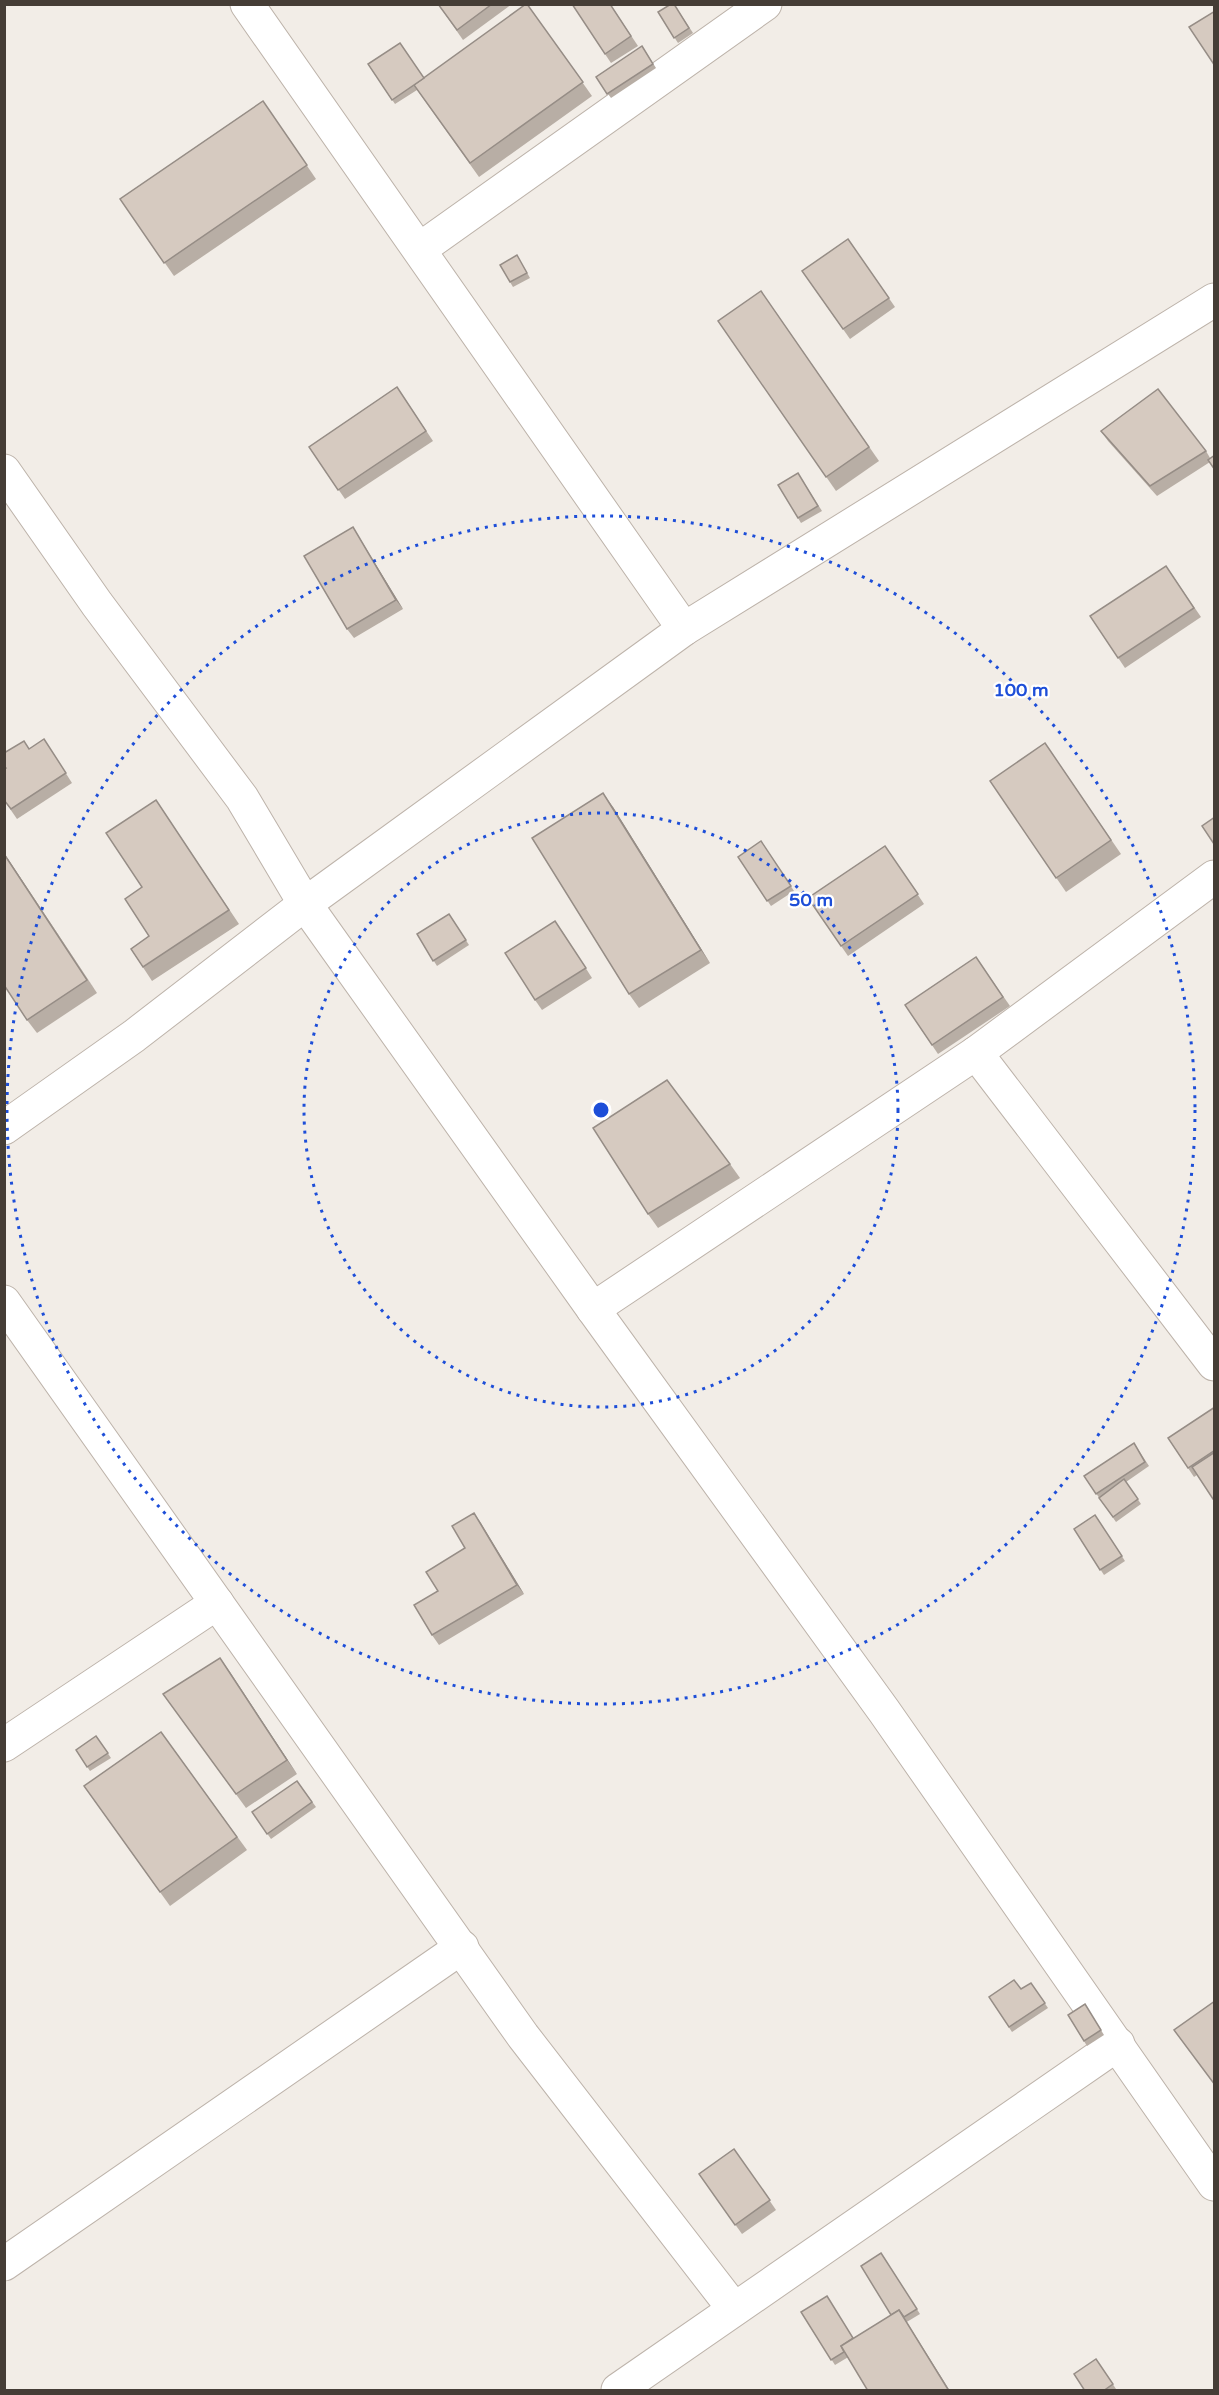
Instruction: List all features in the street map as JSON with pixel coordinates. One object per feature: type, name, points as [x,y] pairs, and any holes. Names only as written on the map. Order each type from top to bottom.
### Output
[{"type":"street","points":[[247,4],[684,629]]},
{"type":"street","points":[[420,249],[765,4]]},
{"type":"street","points":[[4,1128],[134,1036],[305,904],[684,629],[1215,300]]},
{"type":"street","points":[[4,471],[98,604],[242,798],[305,904],[593,1309],[884,1711],[1215,2184]]},
{"type":"street","points":[[593,1309],[976,1053],[1215,877]]},
{"type":"street","points":[[976,1053],[1215,1364]]},
{"type":"street","points":[[4,1302],[523,2036],[734,2310]]},
{"type":"street","points":[[4,1745],[217,1603]]},
{"type":"street","points":[[4,2264],[462,1947]]},
{"type":"street","points":[[618,2391],[1118,2044]]},
{"type":"building","points":[[438,4],[492,4],[457,30]]},
{"type":"building","points":[[526,4],[583,82],[470,163],[414,85]]},
{"type":"building","points":[[572,4],[610,4],[631,36],[605,54]]},
{"type":"building","points":[[674,4],[689,28],[674,38],[658,12]]},
{"type":"building","points":[[1215,11],[1215,66],[1189,27]]},
{"type":"building","points":[[400,43],[424,78],[392,100],[368,64]]},
{"type":"building","points":[[642,46],[653,64],[607,94],[596,77]]},
{"type":"building","points":[[263,101],[307,165],[164,263],[120,199]]},
{"type":"building","points":[[848,239],[889,298],[843,329],[802,271]]},
{"type":"building","points":[[517,255],[527,273],[510,282],[500,265]]},
{"type":"building","points":[[761,291],[869,447],[826,477],[718,321]]},
{"type":"building","points":[[397,387],[426,431],[338,490],[309,447]]},
{"type":"building","points":[[1158,389],[1206,451],[1150,486],[1101,431]]},
{"type":"building","points":[[1215,455],[1215,470],[1208,460]]},
{"type":"building","points":[[798,473],[818,506],[798,518],[778,485]]},
{"type":"building","points":[[353,527],[396,600],[347,629],[304,556]]},
{"type":"building","points":[[1166,566],[1194,608],[1118,658],[1090,616]]},
{"type":"building","points":[[44,739],[66,773],[11,809],[4,800],[4,769],[6,768],[4,753],[24,741],[29,749]]},
{"type":"building","points":[[1045,743],[1111,840],[1056,878],[990,781]]},
{"type":"building","points":[[603,793],[701,950],[629,994],[532,838]]},
{"type":"building","points":[[156,800],[229,910],[143,967],[131,949],[149,936],[125,899],[142,887],[106,833]]},
{"type":"building","points":[[1215,817],[1215,844],[1214,844],[1202,826]]},
{"type":"building","points":[[761,841],[791,886],[767,901],[738,857]]},
{"type":"building","points":[[885,846],[918,894],[841,946],[808,898]]},
{"type":"building","points":[[4,854],[87,980],[27,1020],[4,985]]},
{"type":"building","points":[[449,914],[466,940],[433,961],[417,934]]},
{"type":"building","points":[[555,921],[586,968],[535,1000],[505,953]]},
{"type":"building","points":[[976,957],[1003,997],[932,1045],[905,1005]]},
{"type":"building","points":[[667,1080],[730,1164],[648,1214],[593,1128]]},
{"type":"building","points":[[1215,1407],[1215,1450],[1188,1468],[1168,1438]]},
{"type":"building","points":[[1134,1443],[1145,1462],[1096,1494],[1084,1476]]},
{"type":"building","points":[[1215,1452],[1215,1498],[1213,1499],[1192,1467]]},
{"type":"building","points":[[1124,1479],[1138,1499],[1113,1517],[1099,1498]]},
{"type":"building","points":[[474,1513],[517,1585],[432,1635],[414,1605],[438,1591],[426,1572],[465,1548],[452,1526]]},
{"type":"building","points":[[1095,1515],[1122,1556],[1100,1570],[1074,1529]]},
{"type":"building","points":[[220,1658],[287,1760],[236,1794],[163,1694]]},
{"type":"building","points":[[161,1732],[237,1837],[160,1892],[84,1786]]},
{"type":"building","points":[[96,1736],[108,1753],[87,1767],[76,1750]]},
{"type":"building","points":[[297,1781],[312,1802],[267,1834],[252,1812]]},
{"type":"building","points":[[1014,1980],[1021,1989],[1031,1983],[1045,2003],[1009,2027],[989,1997]]},
{"type":"building","points":[[1215,2001],[1215,2085],[1174,2030]]},
{"type":"building","points":[[1085,2004],[1101,2030],[1084,2041],[1068,2015]]},
{"type":"building","points":[[734,2149],[770,2200],[735,2225],[699,2174]]},
{"type":"building","points":[[881,2253],[917,2309],[904,2317],[899,2310],[891,2315],[861,2266]]},
{"type":"building","points":[[827,2296],[853,2338],[841,2346],[844,2352],[831,2360],[801,2312]]},
{"type":"building","points":[[899,2310],[949,2391],[868,2391],[841,2346]]},
{"type":"building","points":[[1096,2359],[1113,2384],[1103,2391],[1085,2391],[1074,2374]]}]
